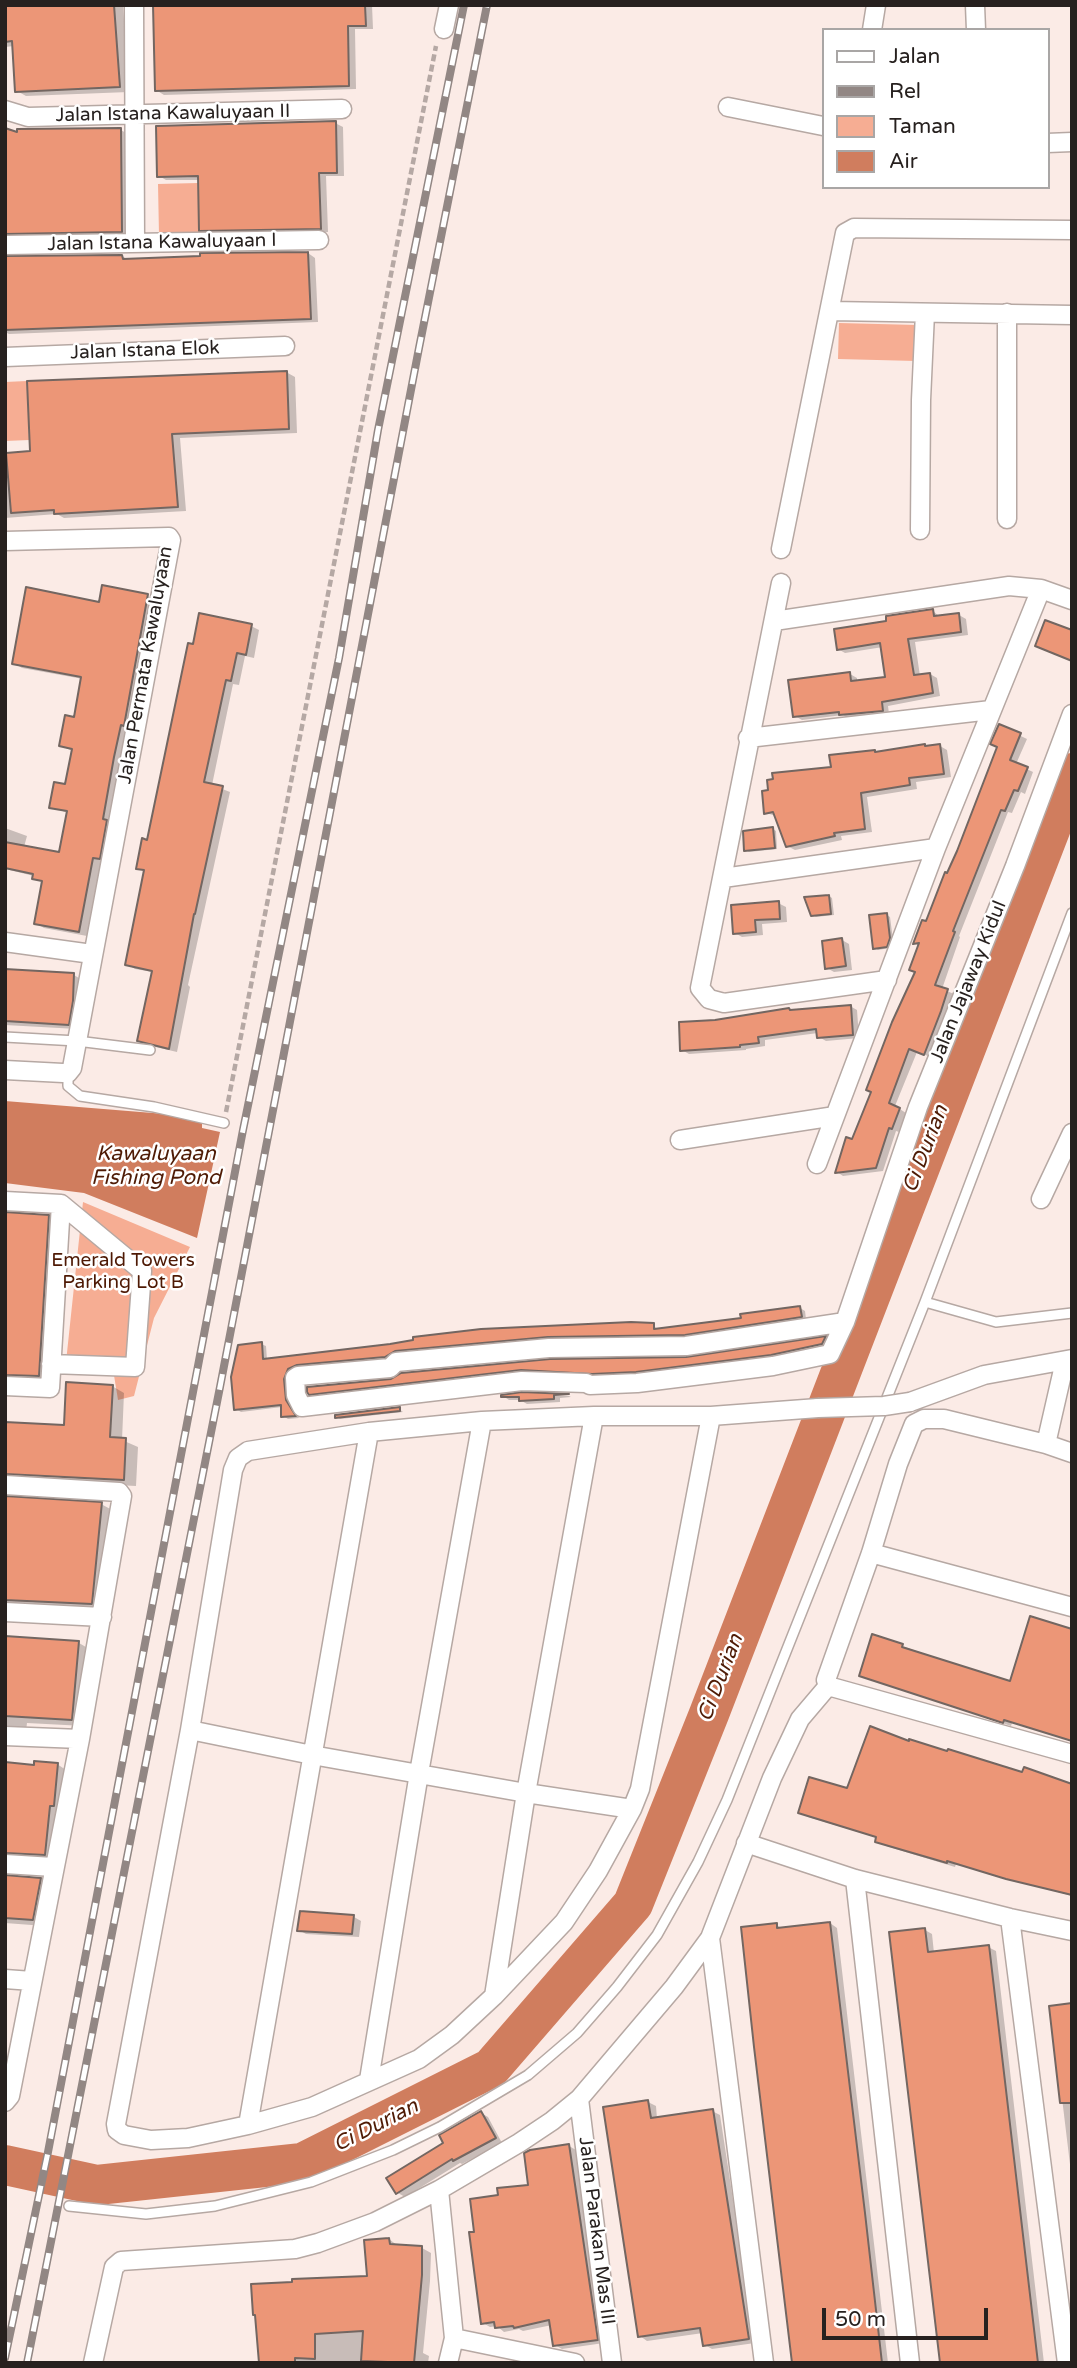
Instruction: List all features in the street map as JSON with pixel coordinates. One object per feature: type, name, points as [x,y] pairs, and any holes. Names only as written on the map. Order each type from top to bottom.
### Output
[{"type":"street","points":[[134,5],[135,243]]},
{"type":"street","points":[[444,29],[449,5]]},
{"type":"street","points":[[872,28],[876,5]]},
{"type":"street","points":[[975,5],[976,28]]},
{"type":"street","points":[[728,107],[822,127]]},
{"type":"street","name":"Jalan Istana Kawaluyaan II","points":[[5,110],[28,117],[342,110]]},
{"type":"street","points":[[1049,143],[1072,142]]},
{"type":"street","points":[[780,549],[845,233],[849,230],[1072,230]]},
{"type":"street","name":"Jalan Istana Kawaluyaan I","points":[[5,245],[319,240]]},
{"type":"street","points":[[830,311],[1072,315]]},
{"type":"street","points":[[920,530],[925,313]]},
{"type":"street","points":[[1007,313],[1007,519]]},
{"type":"street","name":"Jalan Istana Elok","points":[[5,357],[285,346]]},
{"type":"street","name":"Jalan Permata Kawaluyaan","points":[[5,541],[169,537],[171,540],[72,1068],[68,1073]]},
{"type":"street","points":[[781,583],[700,988],[709,999],[724,1003],[887,980]]},
{"type":"street","points":[[774,621],[1009,586],[1068,594]]},
{"type":"street","points":[[817,1164],[936,848],[1041,589]]},
{"type":"street","points":[[748,738],[991,710]]},
{"type":"street","name":"Jalan Jajaway Kidul","points":[[845,1322],[686,1346],[505,1351],[396,1362],[390,1368],[327,1372],[295,1378],[296,1395],[302,1408],[522,1381],[586,1382],[590,1385],[637,1383],[773,1366],[830,1353],[845,1322],[918,1107],[1015,866],[1072,714]]},
{"type":"street","points":[[723,878],[936,848]]},
{"type":"street","points":[[5,942],[92,954]]},
{"type":"street","points":[[5,1070],[68,1073]]},
{"type":"street","points":[[680,1140],[835,1116]]},
{"type":"street","points":[[1041,1199],[1072,1133]]},
{"type":"street","points":[[5,1201],[61,1204],[142,1271],[135,1367],[51,1364]]},
{"type":"street","points":[[5,1386],[50,1388],[61,1204]]},
{"type":"street","points":[[711,1416],[640,1789],[598,1871],[564,1922],[494,1996],[452,2035],[419,2059],[312,2107],[248,2125],[188,2138],[151,2140],[124,2135],[117,2130],[190,1730],[233,1470],[238,1458],[248,1451],[369,1432],[482,1421],[594,1416],[711,1416],[884,1406],[910,1402],[984,1375],[1069,1360],[1046,1444]]},
{"type":"street","points":[[494,1996],[526,1793],[594,1416]]},
{"type":"street","points":[[828,1686],[826,1680],[871,1553],[898,1464],[914,1424],[924,1419],[944,1419],[1072,1453]]},
{"type":"street","points":[[369,2080],[419,1773],[482,1421]]},
{"type":"street","points":[[248,2125],[369,1432]]},
{"type":"street","points":[[5,1485],[119,1492],[122,1496],[80,1739],[6,2101]]},
{"type":"street","points":[[871,1553],[1072,1607]]},
{"type":"street","points":[[5,1612],[102,1617]]},
{"type":"street","points":[[828,1686],[1072,1754]]},
{"type":"street","points":[[93,2363],[114,2267],[121,2261],[295,2249],[318,2243],[375,2222],[439,2190],[519,2143],[579,2099],[674,1987],[710,1938],[772,1778],[800,1719],[828,1686]]},
{"type":"street","points":[[190,1730],[312,1755],[632,1809]]},
{"type":"street","points":[[5,1735],[80,1739]]},
{"type":"street","points":[[746,1843],[855,1879],[1072,1931]]},
{"type":"street","points":[[5,1864],[53,1867]]},
{"type":"street","points":[[855,1879],[910,2363]]},
{"type":"street","points":[[1010,1918],[1067,2363]]},
{"type":"street","points":[[710,1938],[764,2363]]},
{"type":"street","points":[[5,1979],[32,1981]]},
{"type":"street","name":"Jalan Parakan Mas III","points":[[579,2099],[612,2363]]},
{"type":"street","points":[[439,2190],[454,2338],[448,2363]]},
{"type":"street","points":[[454,2338],[575,2363]]},
{"type":"lane","points":[[69,2206],[146,2214],[215,2206],[311,2182],[393,2150],[472,2110],[528,2075],[577,2033],[617,1987],[657,1935],[698,1862],[727,1800],[925,1302],[1072,914]]},
{"type":"lane","points":[[5,1037],[77,1041],[150,1050]]},
{"type":"lane","points":[[68,1073],[68,1086],[80,1096],[154,1107],[224,1123]]},
{"type":"lane","points":[[925,1302],[996,1322],[1072,1313]]},
{"type":"path","points":[[224,1123],[434,48],[444,29]]},
{"type":"green space","points":[[198,183],[199,234],[159,235],[158,184]]},
{"type":"green space","points":[[839,323],[917,325],[916,361],[838,359]]},
{"type":"green space","points":[[27,381],[29,440],[5,441],[5,382]]},
{"type":"green space","name":"Emerald Towers Parking Lot B","points":[[83,1202],[190,1247],[154,1318],[134,1396],[118,1400],[112,1363],[66,1362]]},
{"type":"water","name":"Kawaluyaan Fishing Pond","points":[[5,1101],[202,1117],[202,1128],[220,1132],[197,1238],[84,1193],[5,1183]]},
{"type":"building","points":[[5,5],[114,5],[120,87],[15,92],[12,41],[5,42]]},
{"type":"building","points":[[153,5],[365,5],[366,26],[348,26],[349,86],[155,91]]},
{"type":"building","points":[[336,121],[337,173],[319,173],[321,229],[199,231],[198,176],[157,177],[156,126]]},
{"type":"building","points":[[5,128],[17,132],[17,129],[121,128],[122,232],[5,234]]},
{"type":"building","points":[[308,252],[311,319],[5,330],[5,256],[122,255],[123,259],[200,256],[200,253]]},
{"type":"building","points":[[287,371],[289,429],[172,434],[178,507],[54,514],[54,510],[11,513],[6,453],[30,451],[27,381]]},
{"type":"building","points":[[102,585],[148,594],[124,726],[121,725],[114,757],[103,819],[107,820],[100,859],[93,858],[79,932],[34,924],[42,881],[32,879],[33,874],[5,868],[5,842],[59,852],[67,811],[49,808],[54,782],[65,784],[72,749],[59,746],[65,715],[74,717],[81,677],[12,664],[26,587],[99,602]]},
{"type":"building","points":[[933,609],[934,616],[959,613],[961,632],[908,639],[914,675],[930,673],[933,693],[882,702],[883,711],[793,717],[788,680],[850,672],[851,681],[885,677],[880,643],[837,650],[834,629],[886,621],[886,616]]},
{"type":"building","points":[[199,613],[252,624],[246,655],[237,653],[231,681],[226,680],[204,782],[223,786],[194,914],[169,1049],[137,1041],[152,971],[125,965],[144,870],[136,869],[142,838],[147,840],[188,643],[193,644]]},
{"type":"building","points":[[1045,620],[1072,630],[1072,661],[1035,646]]},
{"type":"building","points":[[999,724],[1021,733],[1010,760],[1028,767],[1018,791],[1014,790],[1005,811],[1001,810],[953,931],[955,932],[935,985],[948,989],[941,1011],[924,1055],[909,1049],[889,1103],[900,1108],[892,1129],[889,1128],[876,1168],[835,1173],[846,1137],[852,1139],[871,1092],[866,1090],[915,972],[909,970],[919,943],[913,944],[922,920],[926,921],[945,872],[947,873],[957,851],[997,747],[990,744]]},
{"type":"building","points":[[940,744],[944,774],[909,778],[910,785],[861,793],[865,829],[834,833],[835,836],[786,847],[773,812],[764,814],[762,791],[768,790],[767,780],[773,779],[772,773],[831,767],[829,755],[875,752]]},
{"type":"building","points":[[773,827],[775,848],[744,851],[743,831]]},
{"type":"building","points":[[829,895],[831,914],[811,916],[804,897]]},
{"type":"building","points":[[779,901],[780,919],[755,920],[756,932],[733,934],[731,905]]},
{"type":"building","points":[[887,913],[890,938],[887,947],[873,949],[869,915]]},
{"type":"building","points":[[842,938],[846,966],[825,969],[822,941]]},
{"type":"building","points":[[5,969],[74,973],[69,1025],[5,1021]]},
{"type":"building","points":[[851,1005],[853,1035],[817,1038],[816,1029],[758,1037],[759,1043],[740,1047],[680,1051],[679,1022],[715,1020],[789,1008]]},
{"type":"building","points":[[5,1212],[49,1215],[39,1376],[5,1375]]},
{"type":"building","points":[[800,1306],[802,1317],[685,1335],[548,1337],[395,1351],[385,1357],[297,1365],[288,1369],[284,1379],[286,1400],[296,1416],[281,1417],[281,1405],[234,1410],[231,1377],[238,1345],[262,1342],[263,1359],[390,1344],[413,1340],[413,1337],[481,1329],[631,1322],[654,1323],[654,1329],[741,1318],[740,1314]]},
{"type":"building","points":[[826,1336],[822,1344],[771,1355],[636,1372],[592,1374],[521,1370],[309,1395],[307,1392],[307,1387],[391,1379],[401,1373],[550,1359],[686,1357]]},
{"type":"building","points":[[66,1382],[113,1385],[110,1437],[126,1438],[124,1480],[5,1474],[5,1422],[64,1425]]},
{"type":"building","points":[[522,1392],[569,1394],[554,1395],[554,1399],[519,1401],[519,1397],[501,1397]]},
{"type":"building","points":[[400,1407],[400,1411],[335,1418],[335,1415]]},
{"type":"building","points":[[5,1496],[102,1502],[92,1604],[5,1600]]},
{"type":"building","points":[[1030,1616],[1072,1629],[1072,1741],[1004,1720],[1003,1723],[859,1676],[872,1634],[903,1644],[902,1647],[1010,1681]]},
{"type":"building","points":[[5,1636],[79,1641],[72,1720],[5,1716]]},
{"type":"building","points":[[870,1726],[909,1741],[947,1751],[948,1749],[1022,1772],[1024,1767],[1072,1784],[1072,1895],[875,1842],[876,1837],[798,1813],[809,1777],[847,1788]]},
{"type":"building","points":[[34,1761],[58,1763],[45,1855],[5,1853],[5,1762],[34,1765]]},
{"type":"building","points":[[5,1875],[41,1878],[33,1920],[5,1918]]},
{"type":"building","points":[[300,1911],[354,1915],[352,1934],[297,1931]]},
{"type":"building","points":[[830,1922],[882,2363],[792,2363],[754,2047],[741,1927],[777,1923],[777,1928]]},
{"type":"building","points":[[925,1928],[928,1952],[989,1945],[1038,2363],[940,2363],[889,1932]]},
{"type":"building","points":[[1072,2003],[1072,2103],[1060,2103],[1049,2006]]},
{"type":"building","points":[[648,2100],[651,2118],[713,2109],[749,2339],[703,2346],[700,2328],[638,2337],[603,2107]]},
{"type":"building","points":[[481,2111],[496,2138],[453,2161],[452,2159],[396,2194],[386,2178],[443,2143],[439,2135]]},
{"type":"building","points":[[569,2144],[598,2340],[553,2346],[549,2320],[514,2328],[495,2328],[494,2322],[481,2324],[469,2232],[474,2232],[470,2199],[498,2195],[497,2188],[528,2185],[524,2153]]},
{"type":"building","points":[[389,2238],[390,2244],[422,2246],[414,2363],[361,2361],[363,2331],[315,2334],[315,2359],[295,2358],[295,2363],[259,2363],[251,2284],[292,2282],[292,2279],[367,2276],[364,2240]]},
{"type":"waterway","name":"Ci Durian","points":[[5,2165],[97,2185],[302,2163],[491,2068],[633,1904],[1072,773]]},
{"type":"railway","points":[[5,2358],[48,2152],[243,1130],[339,658],[378,430],[464,5]]},
{"type":"railway","points":[[27,2363],[220,1387],[487,5]]}]
